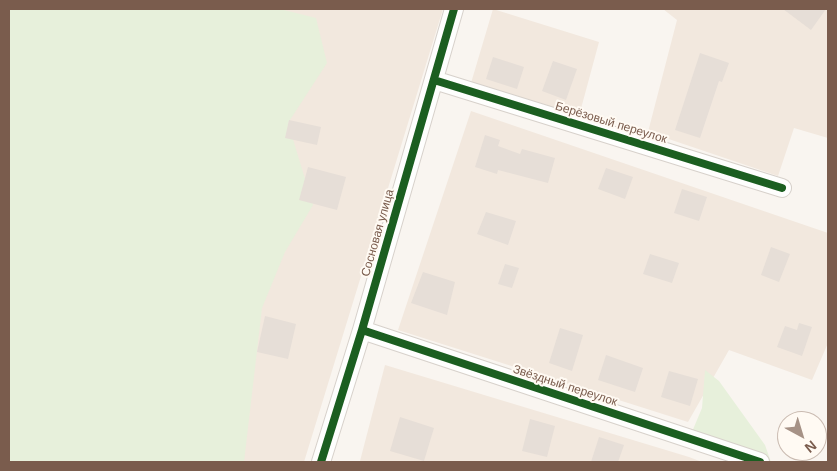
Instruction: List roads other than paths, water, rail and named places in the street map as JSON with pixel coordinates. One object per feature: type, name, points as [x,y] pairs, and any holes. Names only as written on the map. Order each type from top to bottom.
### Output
[{"type":"street","name":"Сосновая улица","points":[[321,462],[362,330],[454,9]]},
{"type":"street","name":"Берёзовый переулок","points":[[434,80],[782,188]]},
{"type":"street","name":"Звёздный переулок","points":[[362,330],[760,462]]}]
